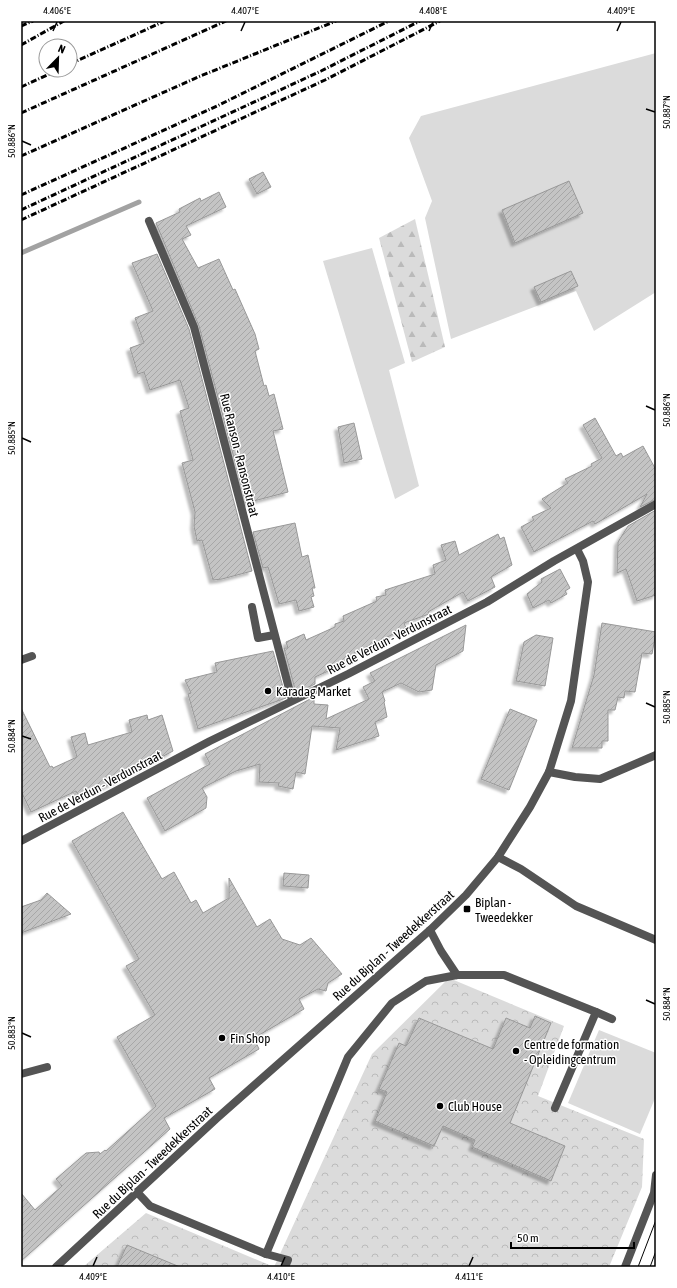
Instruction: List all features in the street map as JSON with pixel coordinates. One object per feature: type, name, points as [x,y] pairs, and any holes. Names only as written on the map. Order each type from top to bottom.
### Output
[{"type":"street","name":"Rue Ranson - Ransonstraat","points":[[149,221],[194,327],[292,700]]},
{"type":"street","name":"Rue de Verdun - Verdunstraat","points":[[22,838],[210,741],[348,674],[487,602],[656,504]]},
{"type":"street","name":"Rue du Biplan - Tweedekkerstraat","points":[[56,1267],[216,1119],[430,930],[466,895],[498,857],[530,806],[549,772],[571,701],[588,582],[583,561],[577,549]]},
{"type":"street","points":[[252,608],[258,638],[274,635]]},
{"type":"street","points":[[21,660],[32,656]]},
{"type":"street","points":[[549,772],[576,777],[600,779],[656,755]]},
{"type":"street","points":[[498,857],[521,869],[576,906],[656,940]]},
{"type":"street","points":[[430,930],[441,951],[457,975]]},
{"type":"street","points":[[266,1254],[348,1057],[392,1003],[426,981],[457,975],[504,974],[612,1019]]},
{"type":"street","points":[[555,1108],[596,1012]]},
{"type":"street","points":[[21,1074],[46,1067]]},
{"type":"street","points":[[625,1267],[654,1193],[656,1175]]},
{"type":"street","points":[[136,1192],[150,1206],[266,1254],[288,1260],[285,1267]]},
{"type":"green space","points":[[656,53],[656,292],[594,331],[576,291],[451,339],[425,218],[432,201],[409,138],[421,116]]},
{"type":"green space","points":[[415,219],[445,347],[412,362],[379,238]]},
{"type":"green space","points":[[372,248],[405,363],[389,370],[419,486],[395,499],[323,261]]},
{"type":"green space","points":[[449,978],[564,1026],[538,1096],[644,1139],[642,1187],[609,1267],[274,1267],[372,1054]]},
{"type":"green space","points":[[599,1030],[656,1053],[656,1096],[640,1134],[568,1103]]},
{"type":"green space","points":[[146,1213],[274,1267],[83,1267]]},
{"type":"building","points":[[263,172],[271,187],[257,194],[249,179]]},
{"type":"building","points":[[569,181],[583,213],[515,243],[502,210]]},
{"type":"building","points":[[219,192],[226,207],[186,226],[191,235],[182,239],[198,268],[219,259],[233,290],[235,289],[255,334],[259,349],[255,351],[264,386],[266,385],[269,396],[274,394],[283,429],[273,431],[288,492],[246,503],[199,326],[156,223],[180,212],[179,209],[200,198],[201,201]]},
{"type":"building","points":[[157,254],[189,329],[252,571],[222,579],[213,580],[202,540],[197,541],[194,526],[195,512],[182,463],[193,460],[180,411],[189,408],[180,380],[150,390],[144,372],[138,374],[130,348],[144,343],[135,318],[153,311],[132,263]]},
{"type":"building","points":[[571,271],[578,286],[541,302],[534,287]]},
{"type":"building","points":[[595,418],[616,456],[621,453],[623,457],[643,446],[656,470],[656,499],[640,507],[647,494],[595,524],[593,521],[534,552],[521,527],[534,520],[532,517],[551,508],[542,499],[568,483],[565,479],[592,466],[591,464],[602,458],[583,425]]},
{"type":"building","points":[[354,423],[362,459],[344,463],[338,427]]},
{"type":"building","points":[[656,510],[656,595],[637,601],[626,569],[617,573],[618,542],[628,526]]},
{"type":"building","points":[[295,523],[302,557],[308,555],[315,588],[312,588],[314,596],[311,597],[314,607],[299,611],[296,600],[279,604],[268,567],[263,568],[253,532]]},
{"type":"building","points":[[498,534],[500,539],[504,537],[512,565],[491,577],[495,587],[468,601],[463,592],[428,612],[429,614],[404,623],[406,628],[354,653],[355,659],[315,677],[315,684],[296,693],[284,648],[288,648],[286,642],[304,634],[306,640],[335,627],[335,624],[344,621],[343,616],[377,601],[376,597],[386,595],[385,590],[435,574],[433,565],[446,560],[441,545],[455,541],[459,555]]},
{"type":"building","points":[[560,569],[570,588],[565,591],[567,594],[551,603],[549,600],[533,608],[527,594],[542,582],[541,579]]},
{"type":"building","points":[[602,623],[656,632],[652,654],[642,653],[635,692],[625,691],[624,698],[618,697],[615,710],[608,710],[608,741],[602,741],[602,748],[572,748],[594,675]]},
{"type":"building","points":[[466,625],[463,651],[436,665],[432,690],[419,692],[401,683],[382,692],[387,717],[375,722],[379,736],[336,750],[340,728],[312,726],[305,774],[296,772],[293,789],[278,786],[279,783],[259,782],[260,764],[236,771],[202,788],[207,797],[206,808],[165,831],[147,798],[210,764],[205,754],[314,697],[314,704],[328,705],[326,719],[369,699],[363,687],[375,681],[370,673]]},
{"type":"building","points":[[536,635],[553,638],[545,686],[516,681],[524,642]]},
{"type":"building","points":[[273,651],[286,698],[198,729],[188,694],[191,693],[185,680],[217,672],[215,663]]},
{"type":"building","points":[[21,708],[50,767],[52,766],[53,768],[77,757],[71,737],[85,733],[88,745],[132,732],[129,720],[147,715],[148,720],[162,715],[173,751],[101,789],[99,786],[79,797],[76,791],[31,812],[21,791]]},
{"type":"building","points":[[510,709],[537,720],[509,790],[481,779]]},
{"type":"building","points":[[123,812],[162,879],[174,872],[191,903],[196,900],[203,913],[229,898],[229,878],[257,927],[270,919],[282,939],[300,945],[311,938],[342,974],[328,983],[326,991],[318,989],[299,999],[304,1009],[254,1038],[259,1049],[209,1078],[215,1089],[164,1118],[170,1129],[21,1261],[21,1193],[35,1210],[62,1186],[56,1179],[86,1153],[99,1152],[100,1154],[105,1150],[106,1151],[156,1106],[117,1037],[155,1015],[126,966],[139,959],[72,841]]},
{"type":"building","points":[[284,873],[309,875],[308,888],[283,886]]},
{"type":"building","points":[[47,893],[71,914],[21,933],[21,907],[41,900]]},
{"type":"building","name":"Club House","points":[[535,1016],[551,1023],[510,1123],[565,1146],[551,1181],[472,1147],[475,1140],[443,1126],[434,1146],[375,1121],[387,1092],[379,1089],[399,1043],[406,1046],[419,1018],[493,1049],[506,1018],[530,1028]]},
{"type":"building","points":[[127,1245],[180,1267],[117,1267]]},
{"type":"waterway","points":[[21,253],[139,202]]},
{"type":"tram line","points":[[638,1267],[656,1220]]},
{"type":"tram line","points":[[650,1267],[656,1251]]},
{"type":"railway","points":[[21,26],[33,21]]},
{"type":"railway","points":[[21,45],[64,21]]},
{"type":"railway","points":[[78,60],[165,21]]},
{"type":"railway","points":[[21,113],[226,21]]},
{"type":"railway","points":[[21,156],[198,77],[336,21]]},
{"type":"railway","points":[[21,195],[217,106],[389,21]]},
{"type":"railway","points":[[21,210],[321,71],[420,21]]},
{"type":"railway","points":[[21,220],[325,80],[440,21]]},
{"type":"railway","points":[[21,87],[41,78]]},
{"type":"place","name":"Karadag Market","points":[[268,691]]},
{"type":"place","name":"Biplan - Tweedekker","points":[[467,909]]},
{"type":"place","name":"Fin Shop","points":[[222,1038]]},
{"type":"place","name":"Centre de formation - Opleidingcentrum","points":[[516,1051]]},
{"type":"place","name":"Club House","points":[[440,1106]]}]
